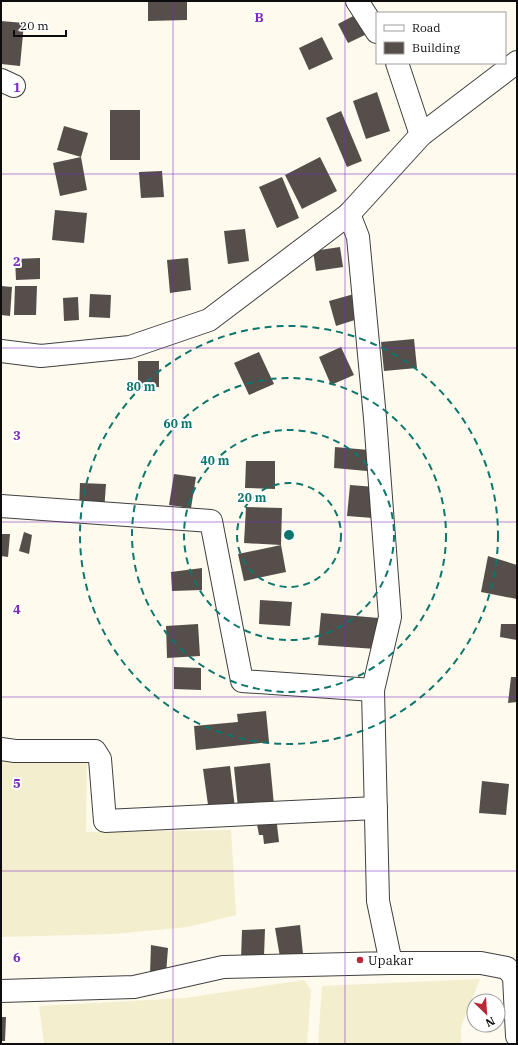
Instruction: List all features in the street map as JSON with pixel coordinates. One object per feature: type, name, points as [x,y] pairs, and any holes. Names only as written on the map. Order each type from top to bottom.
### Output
[{"type":"street","points":[[357,1],[376,30]]},
{"type":"street","points":[[1,351],[41,356],[130,347],[209,320],[349,214],[421,135],[517,62]]},
{"type":"street","points":[[397,64],[421,135]]},
{"type":"street","points":[[349,214],[358,237],[359,245],[376,418],[390,617],[373,690],[378,901],[391,963]]},
{"type":"street","points":[[1,506],[211,521],[242,681],[373,690]]},
{"type":"street","points":[[1,749],[15,751],[95,751],[100,759],[105,821],[376,808]]},
{"type":"street","points":[[1,991],[134,987],[223,967],[391,963],[481,963],[507,968],[514,977],[517,1036]]},
{"type":"shaded area","points":[[1,753],[87,760],[86,832],[231,830],[236,915],[188,927],[114,934],[1,937]]},
{"type":"shaded area","points":[[480,979],[474,993],[466,993],[466,1014],[461,1027],[461,1044],[318,1044],[322,986]]},
{"type":"shaded area","points":[[304,980],[311,990],[307,1044],[44,1044],[39,1006],[185,998]]},
{"type":"building","points":[[148,1],[187,1],[187,20],[148,21]]},
{"type":"building","points":[[357,14],[367,34],[348,43],[338,24]]},
{"type":"building","points":[[1,21],[24,23],[20,66],[1,64]]},
{"type":"building","points":[[322,37],[333,59],[309,70],[299,48]]},
{"type":"building","points":[[377,92],[390,131],[366,139],[353,101]]},
{"type":"building","points":[[110,110],[140,110],[140,160],[110,160]]},
{"type":"building","points":[[341,111],[362,161],[347,167],[326,118]]},
{"type":"building","points":[[64,126],[88,133],[81,157],[57,150]]},
{"type":"building","points":[[81,157],[87,190],[60,196],[53,163]]},
{"type":"building","points":[[320,157],[337,191],[302,209],[285,175]]},
{"type":"building","points":[[162,171],[164,197],[141,198],[139,172]]},
{"type":"building","points":[[282,177],[299,218],[277,228],[259,187]]},
{"type":"building","points":[[55,210],[87,213],[84,243],[52,240]]},
{"type":"building","points":[[245,229],[249,261],[228,264],[224,231]]},
{"type":"building","points":[[340,247],[343,267],[316,271],[313,251]]},
{"type":"building","points":[[40,258],[40,279],[16,280],[15,259]]},
{"type":"building","points":[[188,258],[191,290],[170,293],[167,260]]},
{"type":"building","points":[[1,286],[12,287],[10,316],[1,315]]},
{"type":"building","points":[[15,286],[37,286],[36,315],[14,315]]},
{"type":"building","points":[[90,294],[111,295],[110,318],[89,317]]},
{"type":"building","points":[[354,294],[361,318],[336,326],[329,301]]},
{"type":"building","points":[[78,297],[79,320],[64,321],[63,298]]},
{"type":"building","points":[[414,339],[417,368],[384,371],[381,342]]},
{"type":"building","points":[[341,347],[354,375],[331,385],[319,357]]},
{"type":"building","points":[[259,352],[274,384],[249,395],[234,363]]},
{"type":"building","points":[[138,361],[159,361],[159,387],[138,387]]},
{"type":"building","points":[[335,447],[369,450],[367,471],[334,468]]},
{"type":"building","points":[[246,461],[275,461],[275,489],[245,488]]},
{"type":"building","points":[[174,474],[196,477],[191,508],[169,505]]},
{"type":"building","points":[[80,483],[106,484],[104,512],[79,510]]},
{"type":"building","points":[[350,485],[375,487],[373,518],[347,516]]},
{"type":"building","points":[[246,507],[282,508],[281,545],[244,543]]},
{"type":"building","points":[[24,532],[32,535],[29,554],[19,551]]},
{"type":"building","points":[[1,534],[10,534],[8,557],[1,556]]},
{"type":"building","points":[[281,545],[286,572],[244,581],[238,554]]},
{"type":"building","points":[[488,556],[517,565],[517,599],[481,592]]},
{"type":"building","points":[[202,568],[202,590],[172,591],[171,572]]},
{"type":"building","points":[[260,600],[292,602],[290,626],[259,624]]},
{"type":"building","points":[[321,613],[379,618],[376,649],[318,645]]},
{"type":"building","points":[[198,624],[200,656],[167,658],[166,626]]},
{"type":"building","points":[[501,624],[517,624],[517,640],[500,637]]},
{"type":"building","points":[[174,667],[201,668],[201,690],[174,689]]},
{"type":"building","points":[[511,677],[517,677],[517,702],[508,703]]},
{"type":"building","points":[[266,711],[269,742],[196,750],[194,726],[238,722],[237,714]]},
{"type":"building","points":[[270,763],[274,805],[238,808],[234,767]]},
{"type":"building","points":[[230,766],[235,808],[209,812],[203,769]]},
{"type":"building","points":[[482,781],[509,784],[506,815],[479,813]]},
{"type":"building","points":[[276,816],[279,842],[264,844],[263,835],[259,835],[256,819]]},
{"type":"building","points":[[300,925],[303,954],[280,957],[275,928]]},
{"type":"building","points":[[265,929],[264,956],[241,960],[242,930]]},
{"type":"building","points":[[151,945],[168,948],[166,974],[150,974]]},
{"type":"building","points":[[1,1017],[6,1017],[5,1041],[1,1041]]},
{"type":"place","name":"Upakar","points":[[360,960]]}]
